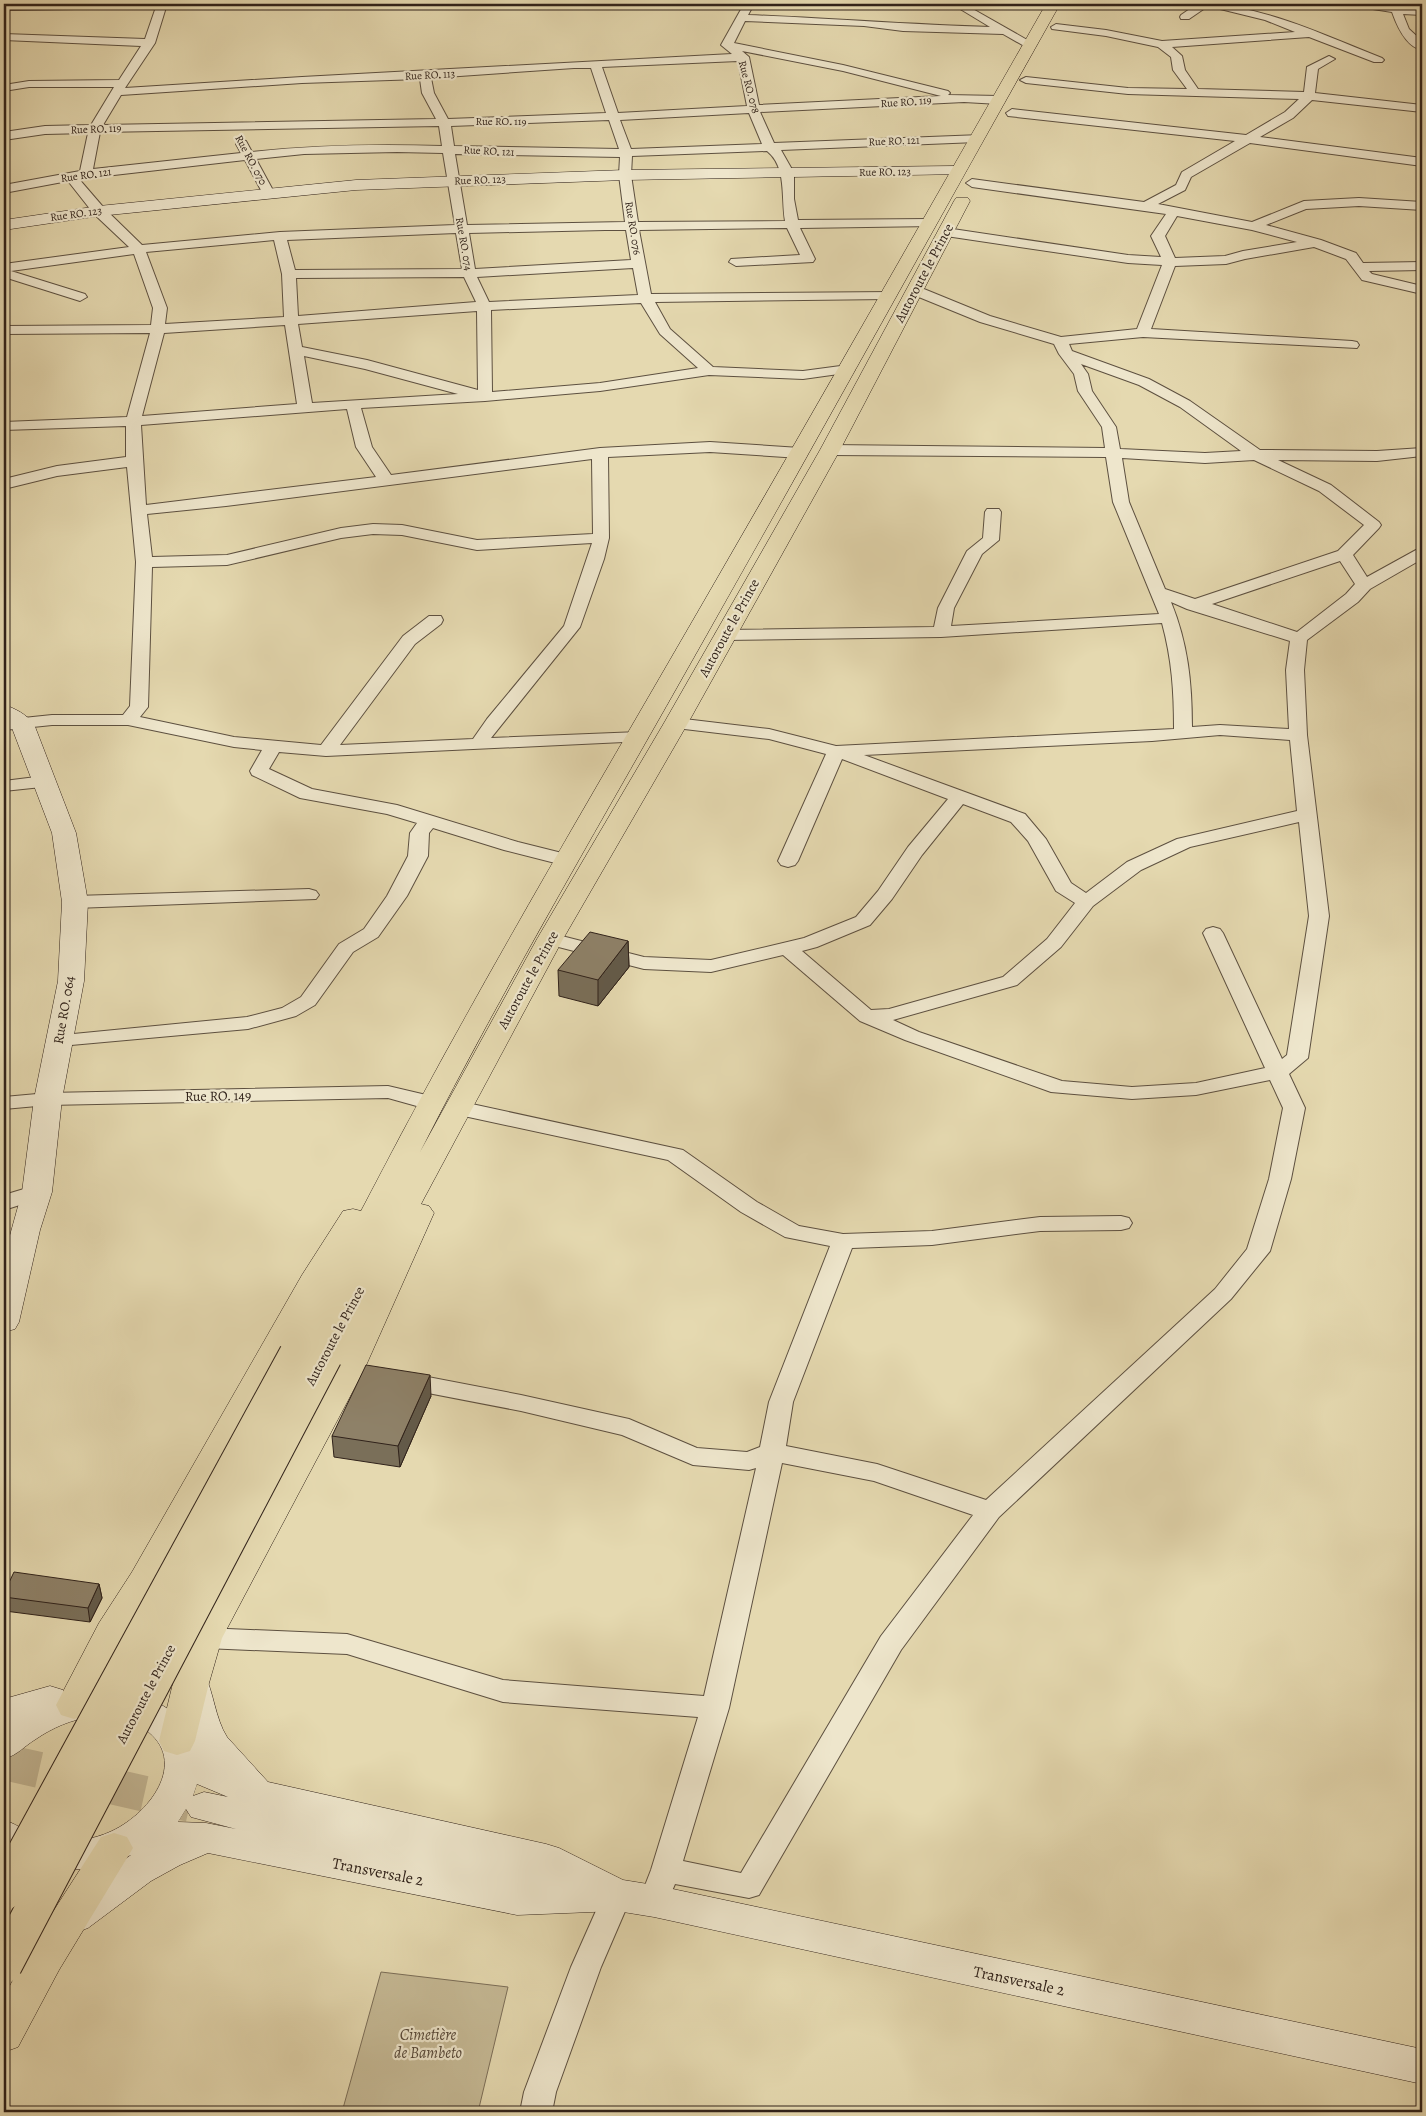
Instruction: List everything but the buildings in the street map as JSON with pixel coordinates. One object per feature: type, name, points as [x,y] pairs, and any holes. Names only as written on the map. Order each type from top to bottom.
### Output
[{"type":"main road","name":"Autoroute le Prince","points":[[444,1106],[567,860],[848,370],[888,295],[937,228],[1006,106],[1030,44],[1052,4]]},
{"type":"main road","name":"Autoroute le Prince","points":[[965,177],[977,138],[1006,106],[1026,80],[1069,4]]},
{"type":"main road","name":"Autoroute le Prince","points":[[4,1965],[343,1365],[372,1218],[550,939],[676,723],[830,450],[914,290],[937,228]]},
{"type":"main road","points":[[180,1752],[190,1683],[205,1638],[343,1365],[385,1291],[428,1192],[444,1106]]},
{"type":"main road","points":[[78,1697],[111,1632],[144,1581],[317,1275],[371,1189],[444,1106]]},
{"type":"main road","name":"Autoroute le Prince","points":[[4,1892],[343,1365]]},
{"type":"main road","points":[[4,2035],[67,1922],[127,1841]]},
{"type":"street","points":[[86,174],[95,128],[149,43],[162,4]]},
{"type":"street","points":[[634,6],[719,4]]},
{"type":"street","name":"Rue RO. 078","points":[[749,4],[727,45],[743,57],[754,110],[770,147],[776,152],[788,173]]},
{"type":"street","points":[[957,4],[1030,44]]},
{"type":"street","points":[[1185,17],[1204,4]]},
{"type":"street","points":[[1211,4],[1268,18],[1378,60]]},
{"type":"street","points":[[1360,4],[1399,7],[1422,12]]},
{"type":"street","points":[[4,7],[76,6]]},
{"type":"street","points":[[1399,7],[1404,30],[1422,46]]},
{"type":"street","points":[[740,18],[820,23],[864,23],[903,28],[1006,31]]},
{"type":"street","points":[[1056,27],[1106,33],[1162,44],[1224,39],[1251,40],[1310,34]]},
{"type":"street","points":[[4,37],[149,43]]},
{"type":"street","points":[[1162,44],[1176,56],[1179,70],[1196,93]]},
{"type":"street","points":[[727,45],[842,68],[964,98]]},
{"type":"street","name":"Rue RO. 113","points":[[4,88],[29,84],[120,87],[425,75],[743,57]]},
{"type":"street","points":[[1146,206],[1181,187],[1186,175],[1289,115],[1309,96],[1313,67],[1329,59]]},
{"type":"street","name":"Rue RO. 076","points":[[595,64],[626,153],[625,176],[645,298],[665,331],[708,371]]},
{"type":"street","name":"Rue RO. 074","points":[[425,75],[428,93],[444,122],[469,273],[484,306],[484,397]]},
{"type":"street","points":[[1026,80],[1128,90],[1309,96],[1422,108]]},
{"type":"street","name":"Rue RO. 119","points":[[4,136],[45,130],[95,128],[615,118],[964,98],[1006,106],[1249,139],[1420,159]]},
{"type":"street","name":"Rue RO. 070","points":[[233,126],[270,194]]},
{"type":"street","name":"Rue RO. 121","points":[[4,189],[86,174],[304,150],[397,148],[536,153],[626,153],[977,138]]},
{"type":"street","points":[[736,262],[808,259],[792,225],[788,199],[788,173]]},
{"type":"street","name":"Rue RO. 123","points":[[4,225],[99,211],[356,185],[455,180],[788,173],[965,177]]},
{"type":"street","points":[[71,177],[99,211],[138,248],[160,308],[158,328],[132,421],[144,562],[139,707],[128,720]]},
{"type":"street","points":[[965,177],[1146,206],[1253,226],[1316,242],[1351,256],[1367,277],[1422,290]]},
{"type":"street","points":[[1253,226],[1304,205],[1359,202],[1422,206]]},
{"type":"street","points":[[1143,333],[1170,262],[1158,236],[1174,212]]},
{"type":"street","points":[[4,268],[138,248],[280,236],[461,230],[792,225],[937,228],[1128,259],[1170,262],[1226,260],[1243,255],[1316,242]]},
{"type":"street","points":[[280,236],[289,274],[291,320],[305,408]]},
{"type":"street","points":[[289,274],[469,273],[639,264]]},
{"type":"street","points":[[1360,267],[1422,266]]},
{"type":"street","points":[[4,273],[80,297]]},
{"type":"street","points":[[914,290],[1144,382],[1185,404],[1256,455],[1325,488],[1373,525],[1344,554],[1193,605]]},
{"type":"street","points":[[4,330],[63,332],[158,328],[484,306],[645,298],[888,295]]},
{"type":"street","points":[[1063,348],[1143,333],[1352,344]]},
{"type":"street","points":[[1063,348],[1081,374],[1085,391],[1108,428],[1114,452],[1121,502],[1169,618],[1178,650],[1183,685],[1183,733]]},
{"type":"street","points":[[296,350],[323,354],[429,380],[484,397]]},
{"type":"street","points":[[4,426],[132,421],[353,404],[484,397],[600,387],[708,371],[804,375],[848,370]]},
{"type":"street","points":[[353,404],[364,447],[386,480]]},
{"type":"street","points":[[139,510],[226,501],[600,453],[710,447],[800,454]]},
{"type":"street","points":[[830,450],[1114,452],[1205,458],[1256,455],[1376,456],[1422,452]]},
{"type":"street","points":[[479,743],[493,723],[572,627],[596,559],[601,538],[600,453]]},
{"type":"street","points":[[4,484],[57,471],[134,461]]},
{"type":"street","points":[[941,632],[946,608],[975,551],[991,540],[993,512]]},
{"type":"street","points":[[144,562],[227,560],[341,533],[373,529],[402,530],[477,545],[601,538]]},
{"type":"street","points":[[788,949],[867,1017],[921,1040],[1059,1087],[1132,1093],[1196,1089],[1277,1072],[1297,1058],[1319,916],[1298,735],[1295,670],[1299,638],[1352,598],[1364,585],[1422,553]]},
{"type":"street","points":[[1344,554],[1364,585]]},
{"type":"street","points":[[1158,592],[1193,605],[1299,638]]},
{"type":"street","points":[[724,635],[941,632],[1169,618]]},
{"type":"street","points":[[326,751],[409,640],[435,620]]},
{"type":"street","points":[[10,720],[128,720],[234,742],[326,751],[638,737]]},
{"type":"street","name":"Rue RO. 064","points":[[4,1322],[25,1230],[37,1192],[48,1099],[71,981],[75,902],[64,833],[44,782],[10,720]]},
{"type":"street","points":[[676,723],[769,734],[836,751],[1018,818],[1036,839],[1063,887],[1086,902]]},
{"type":"street","points":[[836,751],[1220,730],[1298,735]]},
{"type":"street","points":[[273,746],[259,771],[306,794],[390,809],[511,846],[567,860]]},
{"type":"street","points":[[788,861],[836,751]]},
{"type":"street","points":[[4,786],[44,782]]},
{"type":"street","points":[[550,939],[644,963],[701,966],[711,966],[810,943],[864,921],[885,895],[915,851],[960,796]]},
{"type":"street","points":[[867,1017],[890,1015],[1010,981],[1054,943],[1086,902],[1134,866],[1184,843],[1308,814]]},
{"type":"street","points":[[60,1040],[248,1023],[289,1012],[308,1001],[346,948],[371,933],[397,896],[418,856],[420,833],[429,820]]},
{"type":"street","points":[[75,902],[309,895]]},
{"type":"street","points":[[843,1241],[781,1402],[772,1452],[715,1708],[660,1886],[749,1886],[891,1643],[990,1511],[1223,1294],[1258,1251],[1280,1179],[1294,1108],[1213,933]]},
{"type":"street","name":"Rue RO. 149","points":[[4,1102],[48,1099],[388,1092],[444,1106],[675,1155],[749,1207],[793,1232],[843,1241],[932,1238],[1040,1224],[1121,1223]]},
{"type":"street","points":[[4,1203],[37,1192]]},
{"type":"street","points":[[343,1365],[629,1428],[694,1456],[749,1462],[772,1452],[877,1473],[990,1511]]},
{"type":"street","points":[[205,1638],[347,1644],[502,1691],[715,1708]]},
{"type":"street","points":[[190,1683],[205,1732],[214,1747],[258,1794]]},
{"type":"street","points":[[4,1835],[16,1845],[46,1856],[80,1856],[127,1841],[164,1814],[179,1789],[180,1752],[161,1721],[137,1708],[78,1697],[42,1716],[10,1727]]},
{"type":"street","name":"Transversale 2","points":[[180,1752],[258,1794],[546,1859],[617,1895]]},
{"type":"street","points":[[67,1922],[138,1870],[167,1854],[205,1823]]},
{"type":"street","name":"Transversale 2","points":[[127,1841],[205,1823],[517,1900],[617,1895],[660,1886],[1422,2067]]},
{"type":"street","points":[[536,2112],[540,2092],[586,1967],[617,1895]]},
{"type":"green space","name":"Cimetière de Bambeto","points":[[381,1972],[508,1987],[478,2112],[342,2112]]},
{"type":"tunnel","points":[[4,1762],[190,1804]]}]
